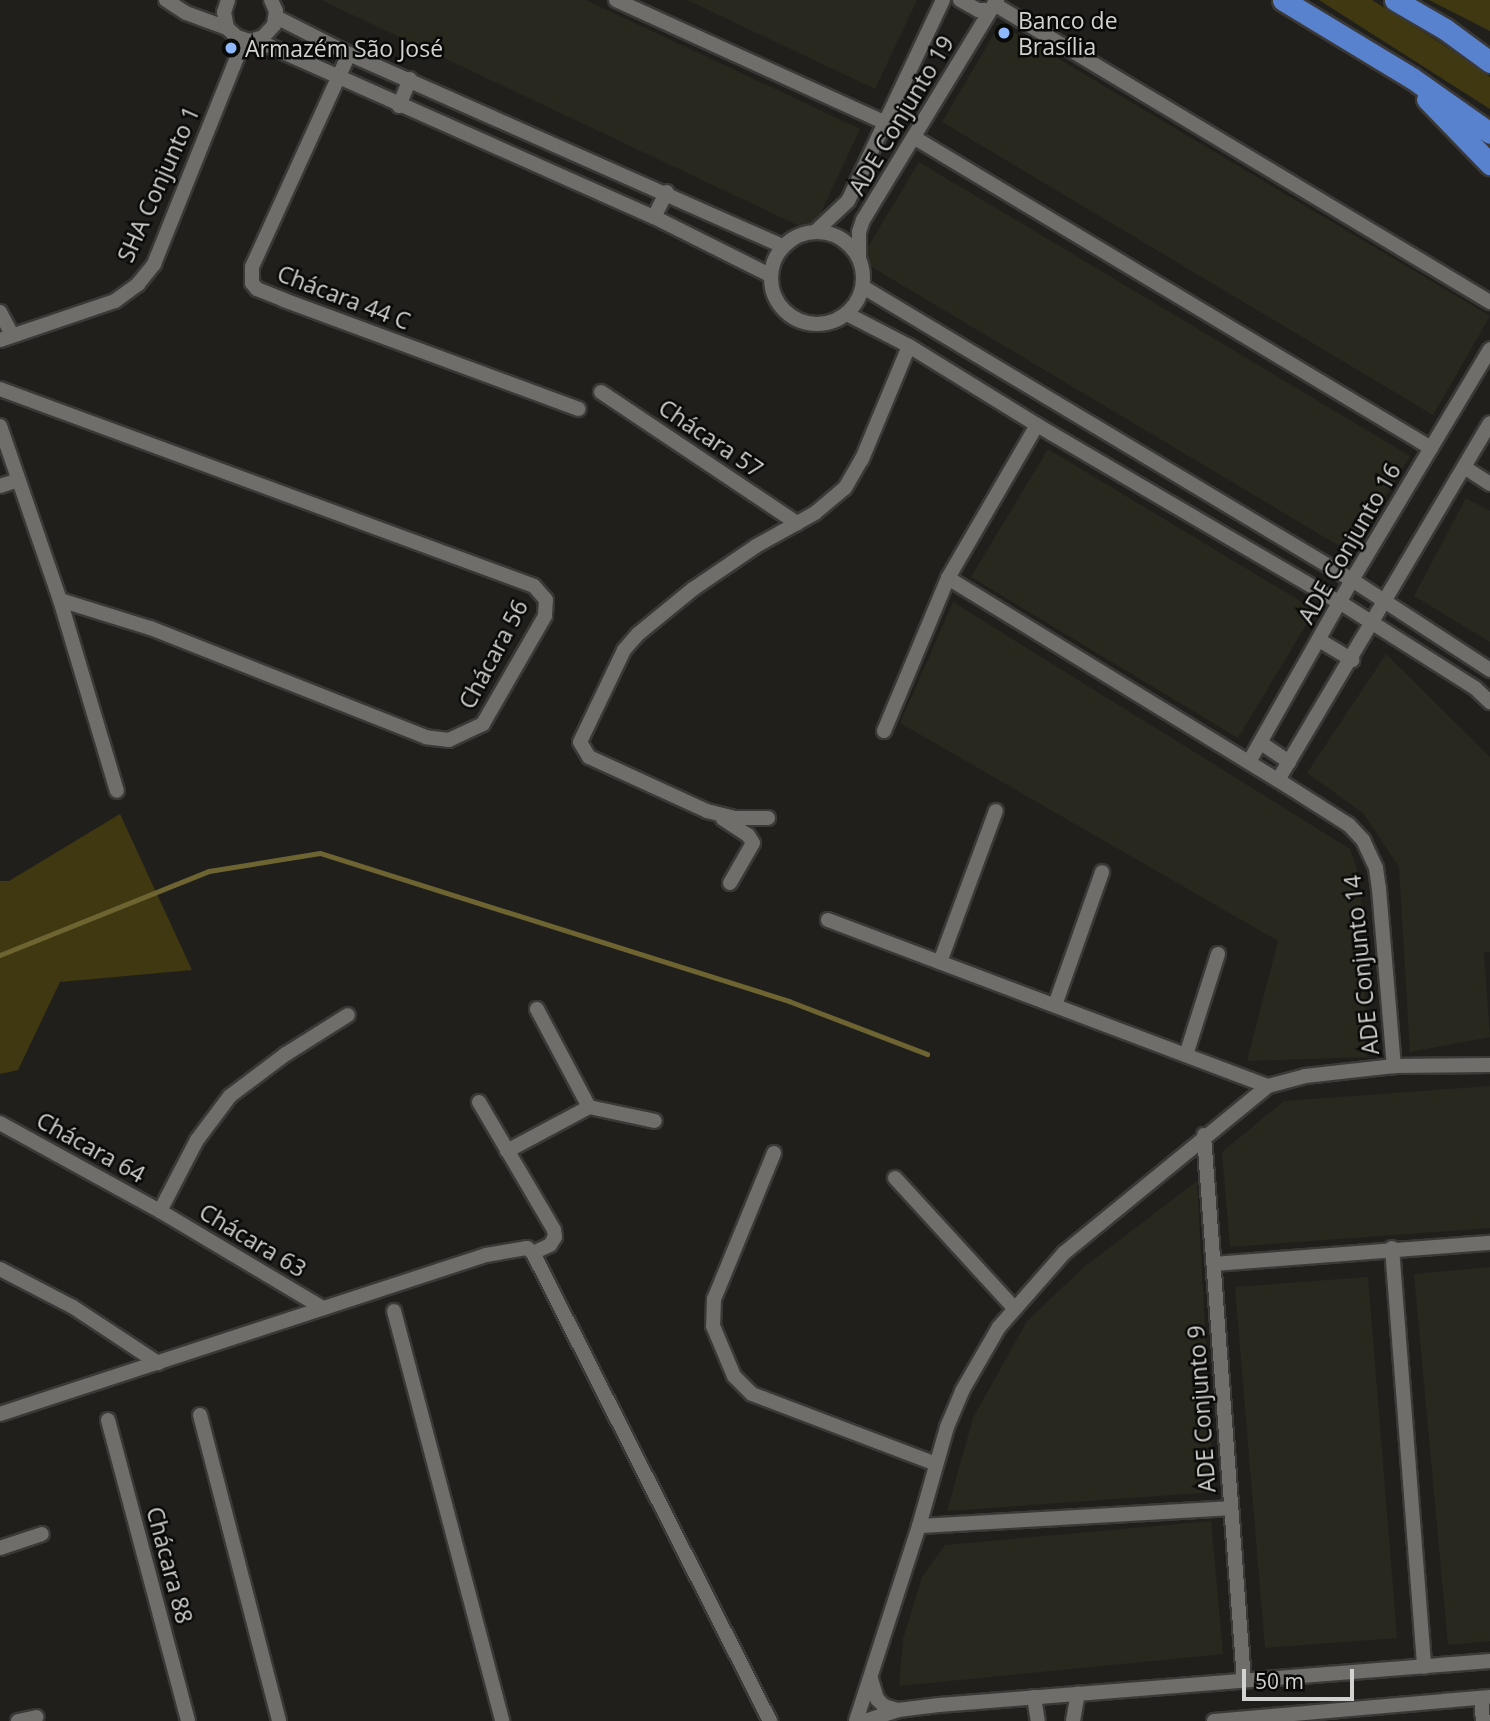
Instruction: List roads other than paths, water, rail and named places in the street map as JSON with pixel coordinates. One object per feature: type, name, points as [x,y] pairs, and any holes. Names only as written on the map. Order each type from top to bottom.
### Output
[{"type":"highway","points":[[1283,0],[1412,78],[1490,133]]},
{"type":"highway","points":[[1395,0],[1445,29],[1490,62]]},
{"type":"highway","points":[[1445,29],[1470,35],[1490,47]]},
{"type":"highway","points":[[1412,78],[1434,108],[1490,164]]},
{"type":"street","points":[[166,0],[186,13],[227,28],[654,217],[771,275]]},
{"type":"street","points":[[227,28],[224,12],[228,0]]},
{"type":"street","points":[[272,0],[276,17],[349,54],[667,192],[783,246]]},
{"type":"street","points":[[616,0],[886,123]]},
{"type":"street","name":"ADE Conjunto 19","points":[[815,232],[848,201],[943,0]]},
{"type":"street","points":[[960,0],[978,10],[993,4],[1490,302]]},
{"type":"street","name":"ADE Conjunto 19","points":[[859,257],[859,232],[863,220],[915,138],[993,4]]},
{"type":"street","name":"SHA Conjunto 1","points":[[6,338],[115,301],[138,284],[153,264],[250,40],[270,32],[276,17]]},
{"type":"street","name":"Chácara 44 C","points":[[349,54],[251,267],[252,283],[284,300],[579,409]]},
{"type":"street","points":[[399,106],[410,79]]},
{"type":"street","points":[[915,138],[1431,448]]},
{"type":"street","points":[[654,217],[667,192]]},
{"type":"street","points":[[815,232],[843,239],[859,257],[864,272],[863,287],[857,302],[847,314],[818,324],[803,322],[789,315],[772,290],[771,275],[772,265],[783,246],[794,237],[815,232]]},
{"type":"street","points":[[863,287],[1352,580],[1490,670]]},
{"type":"street","points":[[0,312],[6,338]]},
{"type":"street","points":[[847,314],[909,346],[1037,425],[1341,603],[1475,688],[1490,702]]},
{"type":"street","points":[[730,883],[753,844],[748,835],[719,816],[589,757],[580,742],[624,650],[638,634],[693,589],[830,502],[853,474],[909,346]]},
{"type":"street","name":"ADE Conjunto 16","points":[[1249,762],[1352,580],[1490,349]]},
{"type":"street","name":"Chácara 56","points":[[0,389],[534,586],[543,594],[547,607],[483,724],[449,740],[426,737],[150,628],[60,600]]},
{"type":"street","name":"Chácara 57","points":[[601,392],[797,523]]},
{"type":"street","points":[[1278,780],[1387,602],[1490,423]]},
{"type":"street","points":[[884,731],[947,578],[1037,425]]},
{"type":"street","points":[[0,426],[60,600],[117,791]]},
{"type":"street","points":[[1464,467],[1490,484]]},
{"type":"street","points":[[0,486],[18,480]]},
{"type":"street","name":"ADE Conjunto 14","points":[[947,578],[1349,825],[1370,852],[1379,889],[1394,1066]]},
{"type":"street","points":[[1319,640],[1352,660]]},
{"type":"street","points":[[1261,743],[1289,762]]},
{"type":"street","points":[[940,962],[996,811]]},
{"type":"street","points":[[719,816],[768,818]]},
{"type":"street","points":[[1055,1005],[1102,872]]},
{"type":"street","points":[[828,920],[1268,1086]]},
{"type":"street","points":[[1186,1055],[1218,954]]},
{"type":"street","points":[[537,1009],[589,1107]]},
{"type":"street","points":[[160,1211],[197,1140],[230,1096],[286,1054],[348,1015]]},
{"type":"street","points":[[856,1721],[919,1526],[936,1464],[962,1391],[999,1327],[1064,1253],[1204,1135],[1268,1086],[1305,1076],[1394,1066],[1490,1065]]},
{"type":"street","points":[[479,1102],[554,1230],[555,1237],[551,1245],[533,1253]]},
{"type":"street","points":[[507,1150],[589,1107],[654,1122]]},
{"type":"street","name":"Chácara 64","points":[[0,1123],[160,1211]]},
{"type":"street","name":"ADE Conjunto 9","points":[[1204,1135],[1244,1681]]},
{"type":"street","points":[[774,1153],[714,1299],[713,1326],[734,1376],[740,1385],[752,1394],[936,1464]]},
{"type":"street","points":[[895,1178],[1014,1308]]},
{"type":"street","name":"Chácara 63","points":[[160,1211],[323,1308]]},
{"type":"street","points":[[1214,1264],[1392,1248],[1490,1243]]},
{"type":"street","points":[[0,1414],[486,1255],[522,1247],[533,1253],[770,1721]]},
{"type":"street","points":[[1392,1248],[1424,1667]]},
{"type":"street","points":[[0,1269],[72,1307],[158,1363]]},
{"type":"street","points":[[394,1311],[502,1721]]},
{"type":"street","points":[[200,1415],[279,1721]]},
{"type":"street","name":"Chácara 88","points":[[108,1420],[188,1721]]},
{"type":"street","points":[[919,1526],[1230,1508]]},
{"type":"street","points":[[0,1548],[42,1534]]},
{"type":"street","points":[[865,1721],[898,1710],[1490,1661]]},
{"type":"street","points":[[870,1678],[877,1699],[884,1706],[898,1710]]},
{"type":"street","points":[[1073,1721],[1078,1693]]},
{"type":"street","points":[[1034,1697],[1038,1721]]},
{"type":"street","points":[[1214,1721],[1485,1698],[1483,1721]]},
{"type":"street","points":[[18,1721],[37,1717]]},
{"type":"waterway","points":[[0,955],[209,871],[320,853],[789,1001],[927,1054]]},
{"type":"place","name":"Banco de Brasília","points":[[1004,33]]},
{"type":"place","name":"Armazém São José","points":[[231,48]]}]
